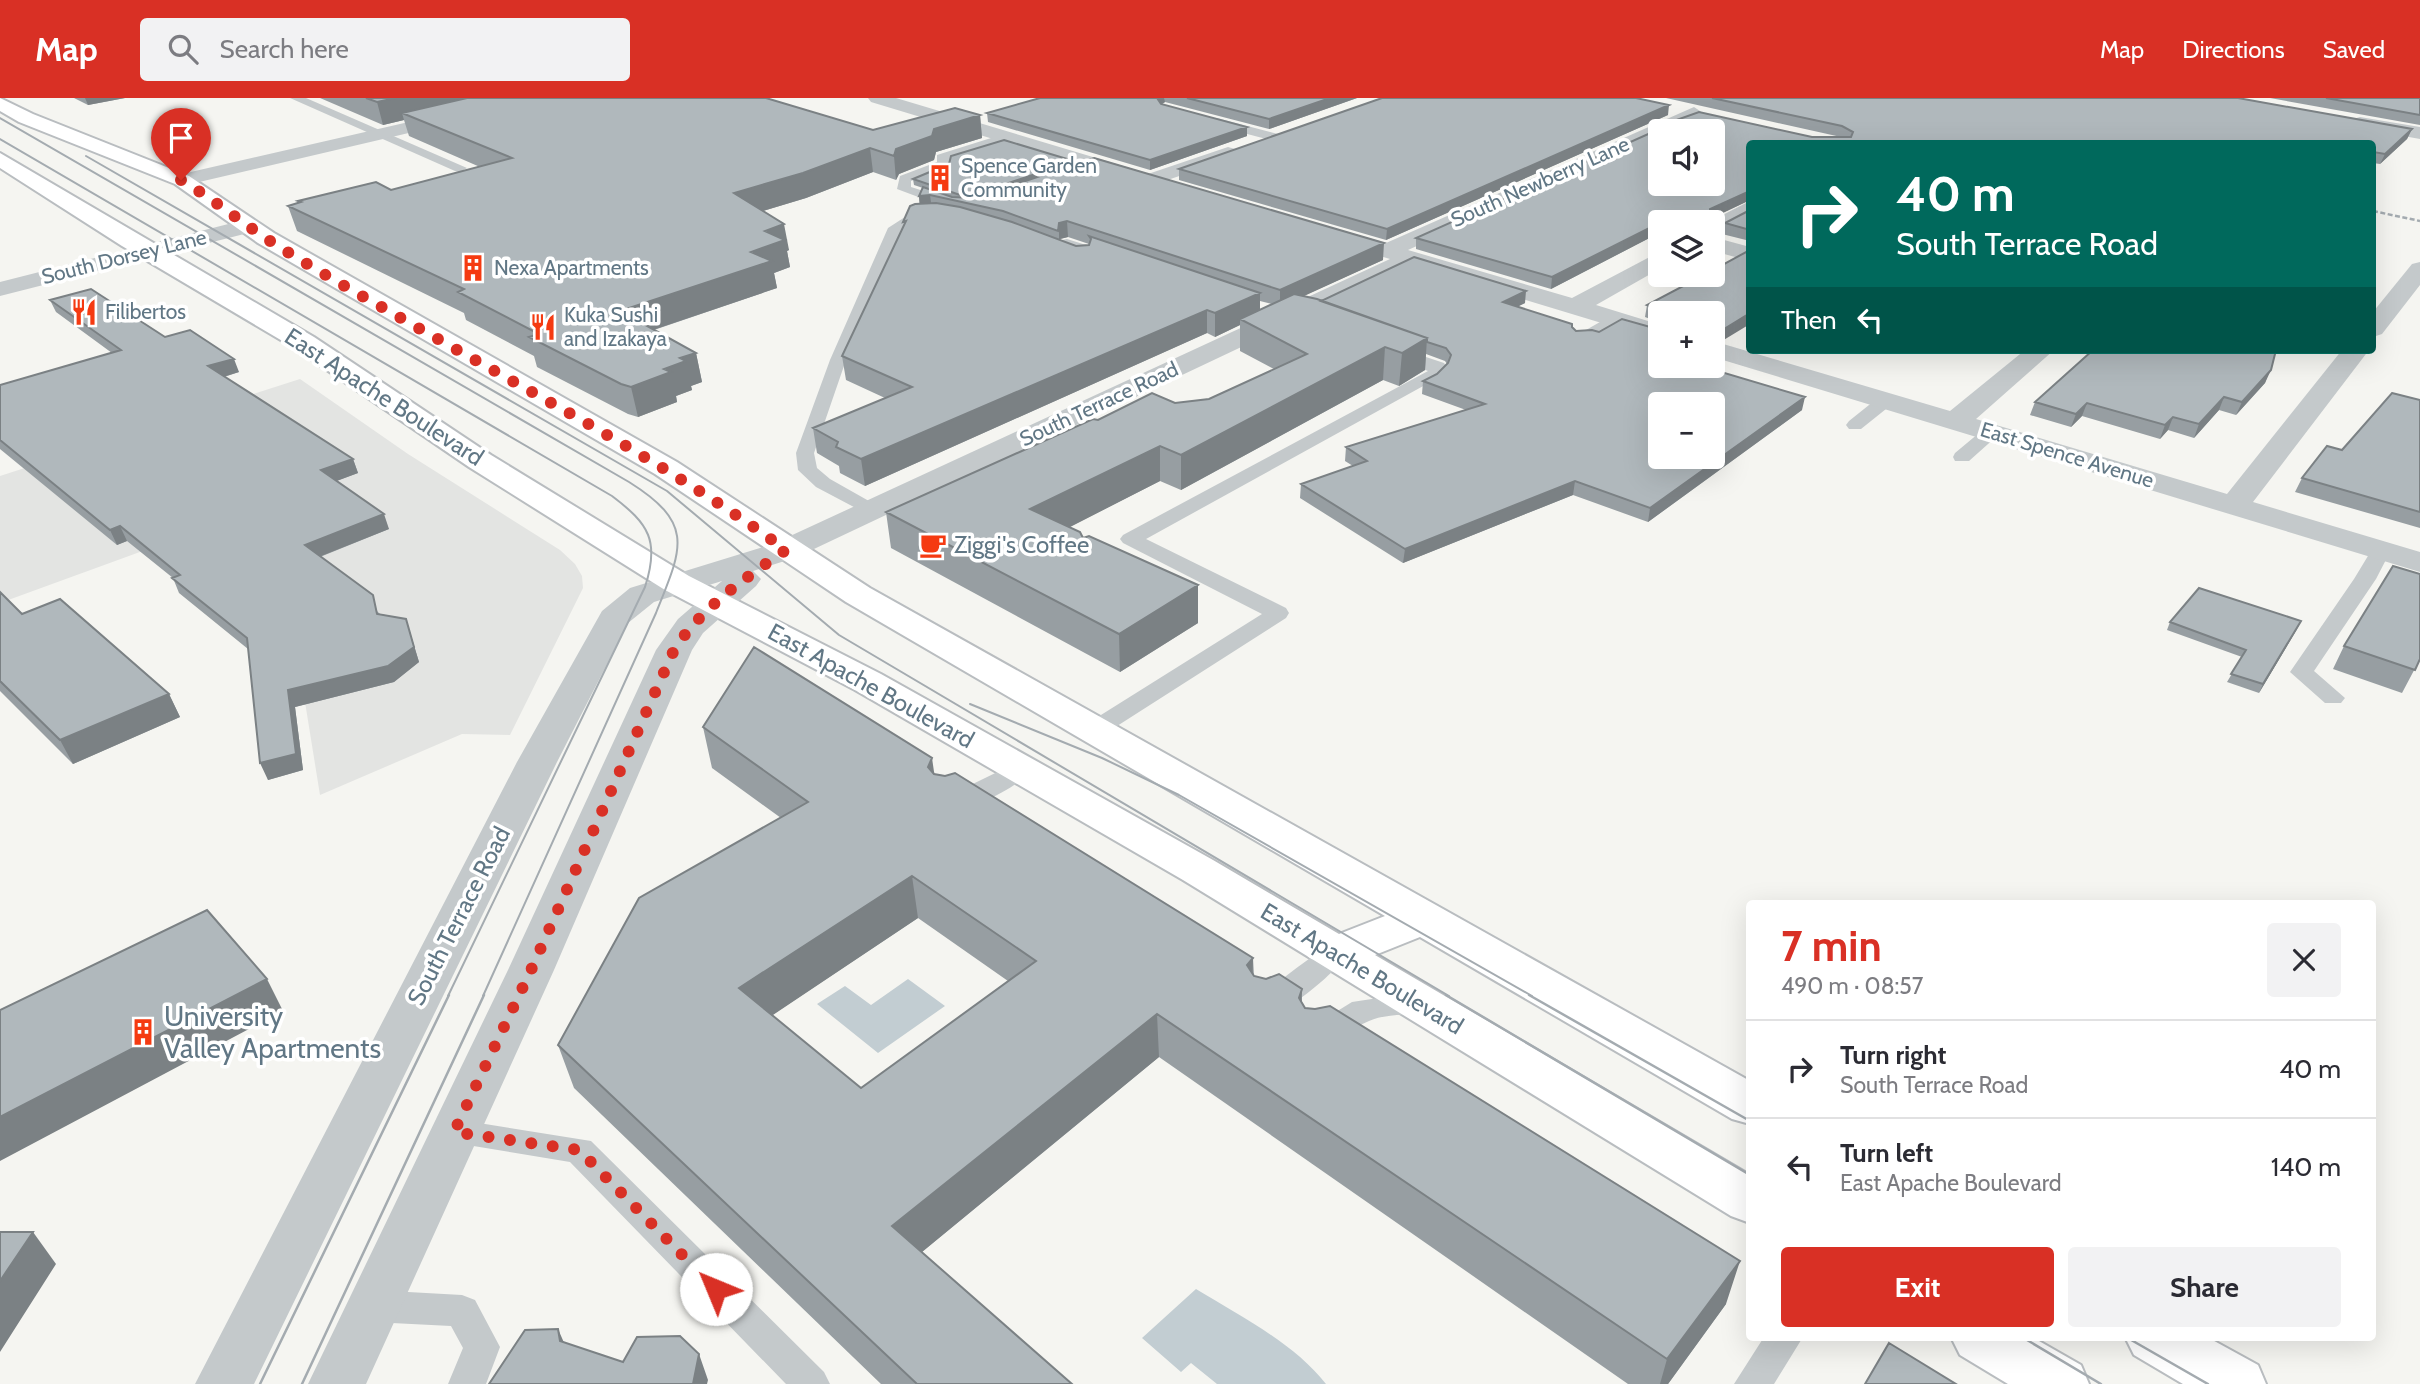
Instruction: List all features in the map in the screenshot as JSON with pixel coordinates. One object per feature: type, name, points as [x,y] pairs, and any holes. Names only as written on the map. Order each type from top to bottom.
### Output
[{"type":"main road","points":[[0,103],[26,118],[181,180],[236,215],[248,226],[402,319],[667,468],[725,505],[786,550],[858,595],[1746,1103]]},
{"type":"main road","name":"East Apache Boulevard","points":[[0,159],[345,368],[480,461],[677,583],[868,682],[1198,870],[1746,1199]]},
{"type":"main road","points":[[1335,953],[1424,918]]},
{"type":"main road","points":[[1987,1341],[2060,1384]]},
{"type":"main road","points":[[2161,1341],[2237,1384]]},
{"type":"street","points":[[877,98],[1190,192]]},
{"type":"street","points":[[181,180],[522,99]]},
{"type":"street","points":[[920,111],[957,101]]},
{"type":"street","name":"South Newberry Lane","points":[[1399,255],[1701,114],[1668,107]]},
{"type":"street","points":[[2339,119],[2420,133]]},
{"type":"street","points":[[1150,180],[1298,128]]},
{"type":"street","points":[[1725,222],[1746,210]]},
{"type":"street","name":"South Dorsey Lane","points":[[0,289],[248,226]]},
{"type":"street","points":[[1308,227],[1648,329]]},
{"type":"street","points":[[1725,247],[1746,253]]},
{"type":"street","name":"South Terrace Road","points":[[223,1384],[531,774],[614,618],[634,600],[677,583],[786,550],[1051,426],[1399,255]]},
{"type":"street","points":[[1575,307],[1648,265]]},
{"type":"street","points":[[2376,325],[2420,269]]},
{"type":"street","name":"East Spence Avenue","points":[[1725,353],[2420,562]]},
{"type":"street","points":[[1955,422],[2036,354]]},
{"type":"street","points":[[2234,505],[2353,354]]},
{"type":"street","name":"South Terrace Road","points":[[337,1384],[531,970],[674,650],[690,626],[715,603],[786,550]]},
{"type":"lane","points":[[296,98],[460,168]]},
{"type":"lane","points":[[1204,118],[1274,136]]},
{"type":"lane","points":[[967,207],[904,189],[905,179],[944,164],[942,158],[1007,137]]},
{"type":"lane","points":[[1077,173],[1101,165]]},
{"type":"lane","points":[[869,509],[822,483],[808,470],[805,453],[838,360],[895,228],[905,220],[917,217],[948,220]]},
{"type":"lane","points":[[1110,272],[1063,248],[1131,264]]},
{"type":"lane","points":[[1238,317],[1269,317],[1320,324]]},
{"type":"lane","points":[[1580,338],[1614,319]]},
{"type":"lane","points":[[1094,730],[1278,613],[1130,539],[1436,374],[1438,367],[1372,343]]},
{"type":"lane","points":[[1855,425],[1885,401]]},
{"type":"lane","points":[[1051,426],[1078,438]]},
{"type":"lane","points":[[1962,457],[1991,432]]},
{"type":"lane","points":[[2333,698],[2302,672],[2365,579],[2381,550]]},
{"type":"lane","points":[[949,806],[993,786],[1020,769]]},
{"type":"lane","points":[[1264,1008],[1304,980],[1335,953]]},
{"type":"lane","points":[[1314,1040],[1363,1010],[1419,1003]]},
{"type":"lane","points":[[454,1132],[579,1150],[811,1384]]},
{"type":"lane","points":[[372,1306],[462,1311],[482,1347],[467,1384]]},
{"type":"lane","points":[[1754,1384],[1782,1341]]},
{"type":"shaded area","points":[[300,379],[408,454],[560,550],[575,564],[582,576],[583,588],[510,735],[462,734],[320,795],[295,640],[170,541],[0,603],[0,476]]},
{"type":"shaded area","points":[[908,979],[945,1006],[878,1053],[817,1004],[845,986],[871,1005]]},
{"type":"shaded area","points":[[1196,1289],[1282,1343],[1313,1369],[1326,1384],[1217,1384],[1191,1363],[1181,1372],[1142,1338]]},
{"type":"building","points":[[366,98],[396,98],[377,102]]},
{"type":"building","points":[[467,98],[766,98],[873,130],[955,108],[980,115],[934,129],[932,136],[896,149],[894,156],[870,148],[803,173],[734,193],[784,224],[765,231],[785,240],[751,252],[772,261],[620,311],[696,353],[680,358],[686,361],[664,369],[671,372],[631,387],[529,337],[539,334],[458,292],[464,289],[288,206],[301,202],[298,201],[376,182],[391,190],[512,158],[402,113]]},
{"type":"building","points":[[1040,98],[1157,98],[1161,104],[1247,127],[1150,160],[987,113]]},
{"type":"building","points":[[1187,98],[1330,98],[1269,119]]},
{"type":"building","points":[[1382,98],[1636,98],[1669,105],[1387,229],[1179,169]]},
{"type":"building","points":[[1712,98],[2238,98],[2412,129],[2385,154],[2376,152],[2376,140],[1746,140],[1746,193],[1710,210],[1648,210],[1648,229],[1552,277],[1416,238],[1648,134],[1648,196],[1725,196],[1725,119],[1679,119],[1699,112],[1812,137],[1851,137],[1853,132],[1842,126]]},
{"type":"building","points":[[2326,98],[2420,98],[2420,115]]},
{"type":"building","points":[[1004,140],[1074,161],[973,195],[960,195],[913,179],[949,164],[951,156]]},
{"type":"building","points":[[1094,158],[1384,243],[1280,290],[1067,221],[1059,223],[1058,231],[1003,211],[930,195],[919,196],[923,187],[952,197],[975,198]]},
{"type":"building","points":[[936,203],[1012,222],[1076,246],[1089,245],[1089,236],[1260,293],[1215,313],[1207,310],[861,459],[836,447],[838,442],[813,428],[912,387],[842,356],[906,221],[903,222],[910,206]]},
{"type":"building","points":[[1746,212],[1746,229],[1725,223]]},
{"type":"building","points":[[1746,252],[1746,315],[1725,328],[1725,301],[1655,301],[1681,287],[1725,287],[1725,263]]},
{"type":"building","points":[[1414,257],[1526,291],[1503,302],[1572,324],[1576,331],[1599,332],[1622,319],[1648,326],[1648,378],[1725,378],[1725,373],[1805,397],[1725,454],[1725,392],[1648,392],[1648,469],[1704,469],[1650,508],[1575,481],[1405,549],[1301,484],[1367,461],[1346,447],[1485,404],[1423,381],[1437,374],[1448,363],[1451,355],[1446,348],[1427,342],[1427,338],[1321,301]]},
{"type":"building","points":[[91,289],[165,337],[190,330],[234,359],[208,366],[353,459],[321,470],[384,514],[305,545],[373,595],[377,614],[406,619],[414,647],[388,666],[288,690],[296,754],[260,763],[247,638],[172,578],[180,575],[120,526],[110,530],[0,440],[0,385],[121,350],[50,300]]},
{"type":"building","points":[[1294,294],[1317,299],[1427,338],[1402,353],[1385,347],[1181,455],[1160,446],[1030,509],[1080,532],[1083,538],[1089,536],[1198,585],[1119,634],[886,512],[1093,419],[1098,420],[1152,393],[1175,403],[1209,399],[1307,354],[1240,319]]},
{"type":"building","points":[[2089,354],[2275,354],[2271,370],[2242,402],[2224,397],[2199,424],[2173,417],[2165,425],[2087,403],[2076,414],[2035,402]]},
{"type":"building","points":[[2392,393],[2420,400],[2420,512],[2302,478],[2327,446],[2342,450]]},
{"type":"building","points":[[2393,566],[2420,574],[2420,659],[2415,670],[2344,646]]},
{"type":"building","points":[[2199,588],[2301,621],[2263,684],[2231,674],[2246,650],[2170,622]]},
{"type":"building","points":[[0,592],[22,614],[60,599],[169,694],[60,740],[0,681]]},
{"type":"building","points":[[754,647],[932,758],[928,767],[934,774],[945,776],[955,773],[1253,958],[1247,965],[1254,976],[1266,979],[1279,974],[1302,989],[1299,998],[1305,1008],[1330,1006],[1740,1261],[1667,1359],[1157,1014],[892,1226],[1072,1384],[917,1384],[558,1045],[639,898],[808,802],[703,727]],"holes":[[[912,876],[1036,961],[861,1088],[739,988]]]},
{"type":"building","points":[[207,910],[267,979],[0,1117],[0,1010]]},
{"type":"building","points":[[0,1232],[33,1232],[0,1281]]},
{"type":"building","points":[[558,1329],[560,1341],[623,1362],[637,1337],[680,1336],[699,1354],[693,1384],[489,1384],[525,1330]]},
{"type":"building","points":[[1889,1343],[1956,1384],[1865,1384]]},
{"type":"tram line","points":[[0,118],[629,482],[665,511],[674,525],[677,554],[656,613],[483,996]]},
{"type":"tram line","points":[[0,139],[612,496],[643,525],[651,545],[645,587],[448,996]]},
{"type":"tram line","points":[[86,156],[667,491],[839,635],[1449,996]]},
{"type":"tram line","points":[[970,704],[1102,758],[1179,795],[1532,996]]},
{"type":"tram line","points":[[260,1384],[449,995]]},
{"type":"tram line","points":[[302,1384],[484,995]]},
{"type":"tram line","points":[[1446,995],[1746,1173]]},
{"type":"tram line","points":[[1529,995],[1746,1119]]},
{"type":"tram line","points":[[2029,1341],[2101,1384]]},
{"type":"tram line","points":[[2133,1341],[2208,1384]]},
{"type":"railway","points":[[2376,212],[2420,221]]},
{"type":"place","name":"Spence Garden Community","points":[[940,178]]},
{"type":"place","name":"Nexa Apartments","points":[[473,268]]},
{"type":"place","name":"Filibertos","points":[[84,312]]},
{"type":"place","name":"Kuka Sushi and Izakaya","points":[[543,327]]},
{"type":"place","name":"Ziggi's Coffee","points":[[933,545]]},
{"type":"place","name":"University Valley Apartments","points":[[143,1032]]},
{"type":"route","points":[[181,180],[224,206],[266,238],[402,319],[667,468],[725,505],[786,550],[702,614],[690,626],[674,650],[531,970],[454,1132],[579,1150],[716,1289]]}]
